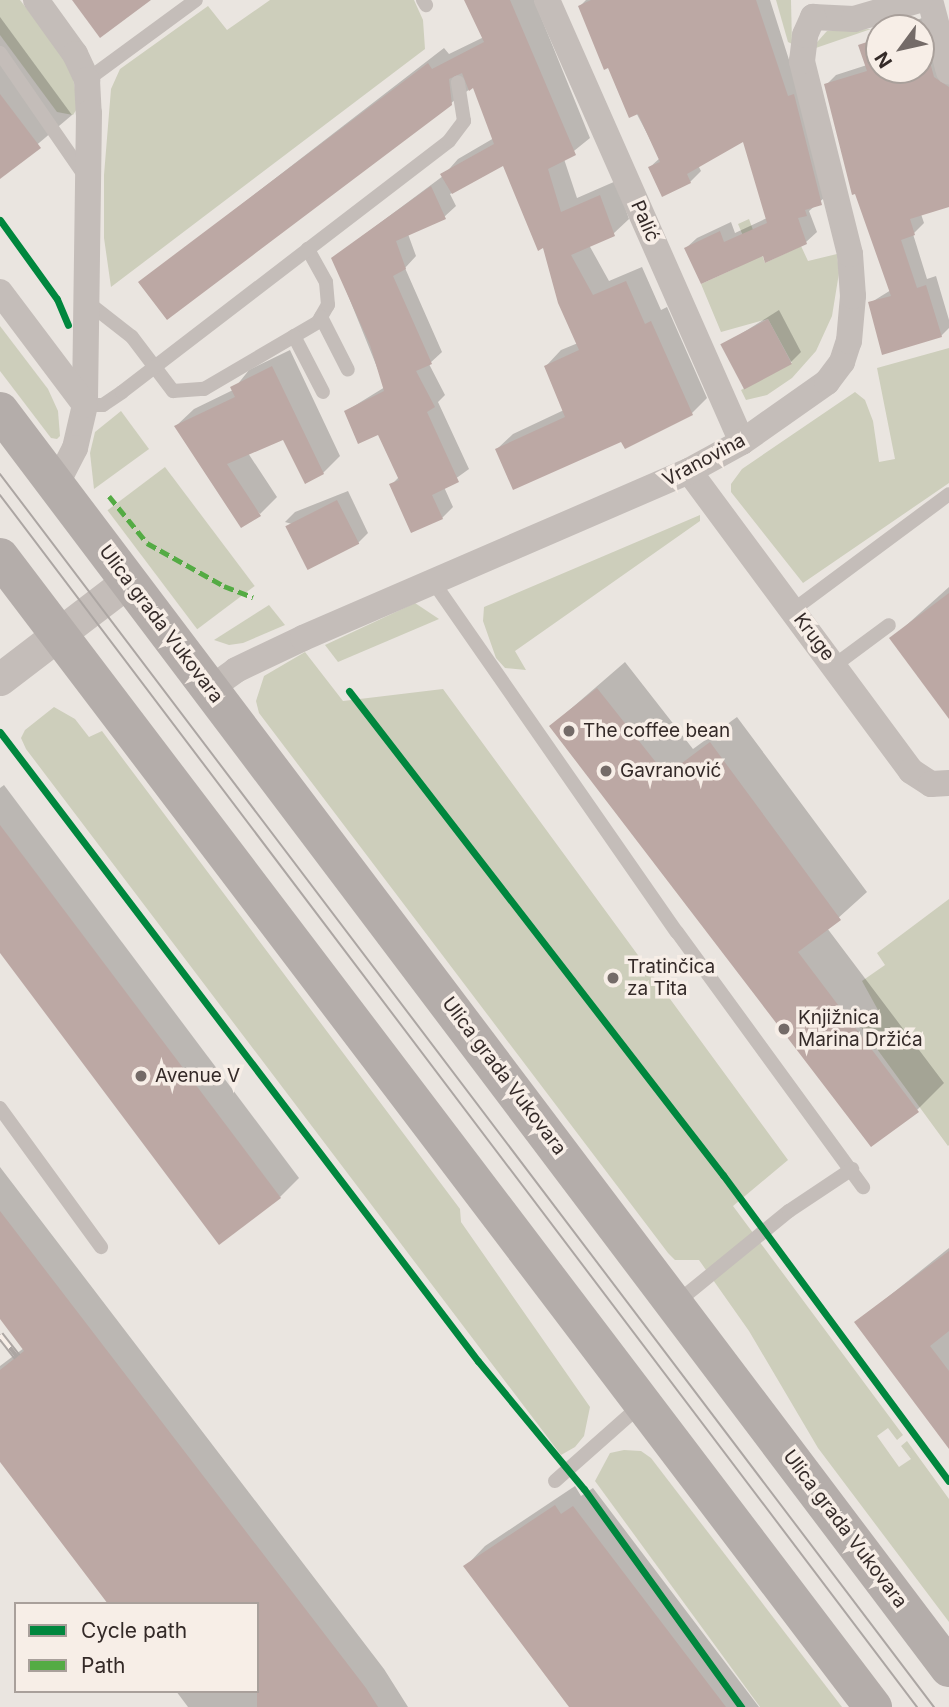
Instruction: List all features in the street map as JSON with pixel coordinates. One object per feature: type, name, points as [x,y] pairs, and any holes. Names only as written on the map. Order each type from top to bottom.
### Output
[{"type":"main road","name":"Ulica grada Vukovara","points":[[0,411],[949,1668]]},
{"type":"main road","points":[[0,557],[481,1186],[642,1404],[873,1707]]},
{"type":"street","points":[[36,0],[75,54],[87,80],[85,405],[75,448],[56,485]]},
{"type":"street","name":"Palić","points":[[547,0],[742,442]]},
{"type":"street","points":[[808,9],[854,19],[919,0]]},
{"type":"street","points":[[930,0],[949,72]]},
{"type":"street","name":"Vranovina","points":[[210,689],[236,670],[303,638],[689,471],[742,442],[827,382],[842,362],[849,341],[850,254],[803,61],[808,9]]},
{"type":"street","points":[[0,292],[85,405]]},
{"type":"street","name":"Kruge","points":[[689,471],[911,771],[931,784],[949,783]]},
{"type":"street","points":[[0,679],[128,581]]},
{"type":"lane","points":[[87,80],[196,0]]},
{"type":"lane","points":[[0,53],[86,177]]},
{"type":"lane","points":[[85,405],[103,405],[461,129],[464,111],[458,82]]},
{"type":"lane","points":[[85,300],[132,337],[157,364],[173,391],[195,391],[294,336],[321,317],[328,305],[326,282],[308,249]]},
{"type":"lane","points":[[321,317],[348,370]]},
{"type":"lane","points":[[294,336],[323,392]]},
{"type":"lane","points":[[793,610],[949,494]]},
{"type":"lane","points":[[434,583],[677,932],[863,1186]]},
{"type":"lane","points":[[835,665],[889,625]]},
{"type":"lane","points":[[0,1108],[101,1247]]},
{"type":"lane","points":[[676,1303],[789,1211],[852,1169]]},
{"type":"lane","points":[[555,1481],[642,1404]]},
{"type":"green space","points":[[0,0],[20,0],[65,58],[73,77],[78,107],[73,115],[57,112],[0,35]]},
{"type":"green space","points":[[270,0],[414,0],[423,20],[425,49],[111,287],[104,238],[104,175],[111,89],[120,69],[208,6],[227,30]]},
{"type":"green space","points":[[776,0],[791,0],[792,44],[788,42]]},
{"type":"green space","points":[[865,29],[810,50],[827,31]]},
{"type":"green space","points":[[749,219],[765,263],[801,246],[808,261],[837,254],[839,273],[832,316],[816,351],[792,378],[767,395],[746,400],[741,390],[792,363],[768,319],[721,332],[701,284],[736,268],[750,252],[738,224]]},
{"type":"green space","points":[[0,326],[48,389],[58,411],[60,436],[57,439],[51,438],[0,371]]},
{"type":"green space","points":[[949,348],[949,483],[803,583],[731,492],[731,484],[742,469],[855,392],[865,400],[873,421],[879,462],[895,459],[877,368]]},
{"type":"green space","points":[[121,411],[149,449],[94,489],[90,453],[95,432]]},
{"type":"green space","points":[[165,467],[255,586],[197,629],[107,510]]},
{"type":"green space","points":[[700,515],[700,521],[515,651],[526,670],[505,668],[496,658],[483,621],[484,607]]},
{"type":"green space","points":[[415,603],[439,619],[338,662],[325,645]]},
{"type":"green space","points":[[269,605],[285,625],[243,643],[229,645],[214,640]]},
{"type":"green space","points":[[305,652],[343,701],[443,689],[788,1160],[733,1206],[903,1435],[897,1440],[888,1428],[877,1436],[899,1467],[911,1459],[901,1446],[907,1441],[949,1499],[949,1622],[818,1448],[749,1331],[699,1260],[675,1260],[668,1253],[259,713],[256,701],[264,676]]},
{"type":"green space","points":[[54,707],[75,719],[89,737],[102,731],[460,1209],[461,1222],[590,1407],[584,1436],[575,1447],[561,1455],[26,749],[21,738],[25,730]]},
{"type":"green space","points":[[949,899],[948,1146],[858,1023],[878,1010],[862,981],[885,965],[877,953]]},
{"type":"green space","points":[[641,1451],[651,1458],[842,1707],[760,1707],[595,1481],[610,1453]]},
{"type":"building","points":[[72,0],[151,0],[100,38]]},
{"type":"building","points":[[464,0],[510,0],[576,155],[548,169],[561,212],[600,195],[615,236],[571,255],[593,295],[626,281],[645,324],[651,321],[693,415],[625,449],[621,442],[513,490],[495,449],[565,417],[544,366],[579,350],[558,303],[543,248],[538,251],[503,166],[452,194],[440,174],[494,144],[473,88],[469,91],[462,73],[449,79],[452,105],[167,320],[138,282],[428,63],[432,69],[484,42]]},
{"type":"building","points":[[591,0],[756,0],[788,96],[794,94],[822,205],[805,210],[807,216],[798,218],[807,244],[765,263],[763,256],[701,284],[684,248],[720,231],[724,242],[767,223],[743,142],[687,174],[691,183],[662,197],[648,167],[660,162],[638,114],[629,118],[608,68],[604,70],[578,6]]},
{"type":"building","points":[[865,43],[865,65],[858,45]]},
{"type":"building","points":[[865,72],[865,84],[935,84],[935,78],[949,87],[949,207],[910,219],[915,235],[901,240],[917,288],[926,285],[942,337],[882,355],[868,302],[891,296],[855,194],[852,195],[824,84]]},
{"type":"building","points":[[0,94],[41,148],[0,179]]},
{"type":"building","points":[[431,186],[446,219],[396,241],[406,269],[393,276],[432,364],[416,371],[435,407],[427,412],[459,482],[432,495],[443,519],[411,533],[389,484],[399,480],[378,435],[358,444],[344,411],[384,391],[370,345],[331,258]]},
{"type":"building","points":[[768,319],[792,364],[744,389],[720,344]]},
{"type":"building","points":[[272,366],[324,474],[305,484],[283,440],[227,464],[261,516],[241,528],[174,426],[235,397],[230,387]]},
{"type":"building","points":[[337,500],[359,544],[308,570],[285,526]]},
{"type":"building","points":[[949,593],[949,719],[889,638]]},
{"type":"building","points":[[597,688],[666,775],[710,742],[841,920],[798,952],[919,1112],[871,1147],[549,726]]},
{"type":"building","name":"Avenue V","points":[[0,825],[281,1198],[219,1245],[0,953]]},
{"type":"building","points":[[0,1211],[378,1707],[257,1707],[259,1602],[106,1602],[0,1462],[0,1370],[24,1351],[0,1319]]},
{"type":"building","points":[[949,1251],[949,1331],[930,1346],[949,1371],[949,1449],[854,1322]]},
{"type":"building","points":[[555,1505],[561,1514],[573,1506],[726,1707],[569,1707],[463,1566]]},
{"type":"tram line","points":[[0,474],[934,1707]]},
{"type":"tram line","points":[[0,495],[917,1707]]},
{"type":"railway","points":[[0,1335],[17,1357]]},
{"type":"marked path","points":[[109,496],[147,543],[224,586],[253,597]]},
{"type":"cycle path","points":[[0,220],[57,299],[68,325]]},
{"type":"cycle path","points":[[349,691],[723,1175],[949,1481]]},
{"type":"cycle path","points":[[0,732],[478,1361],[584,1489],[741,1707]]},
{"type":"place","name":"The coffee bean","points":[[569,731]]},
{"type":"place","name":"Gavranović","points":[[606,771]]},
{"type":"place","name":"Tratinčica za Tita","points":[[613,978]]},
{"type":"place","name":"Knjižnica Marina Držića","points":[[784,1029]]},
{"type":"place","name":"Avenue V","points":[[141,1076]]}]
